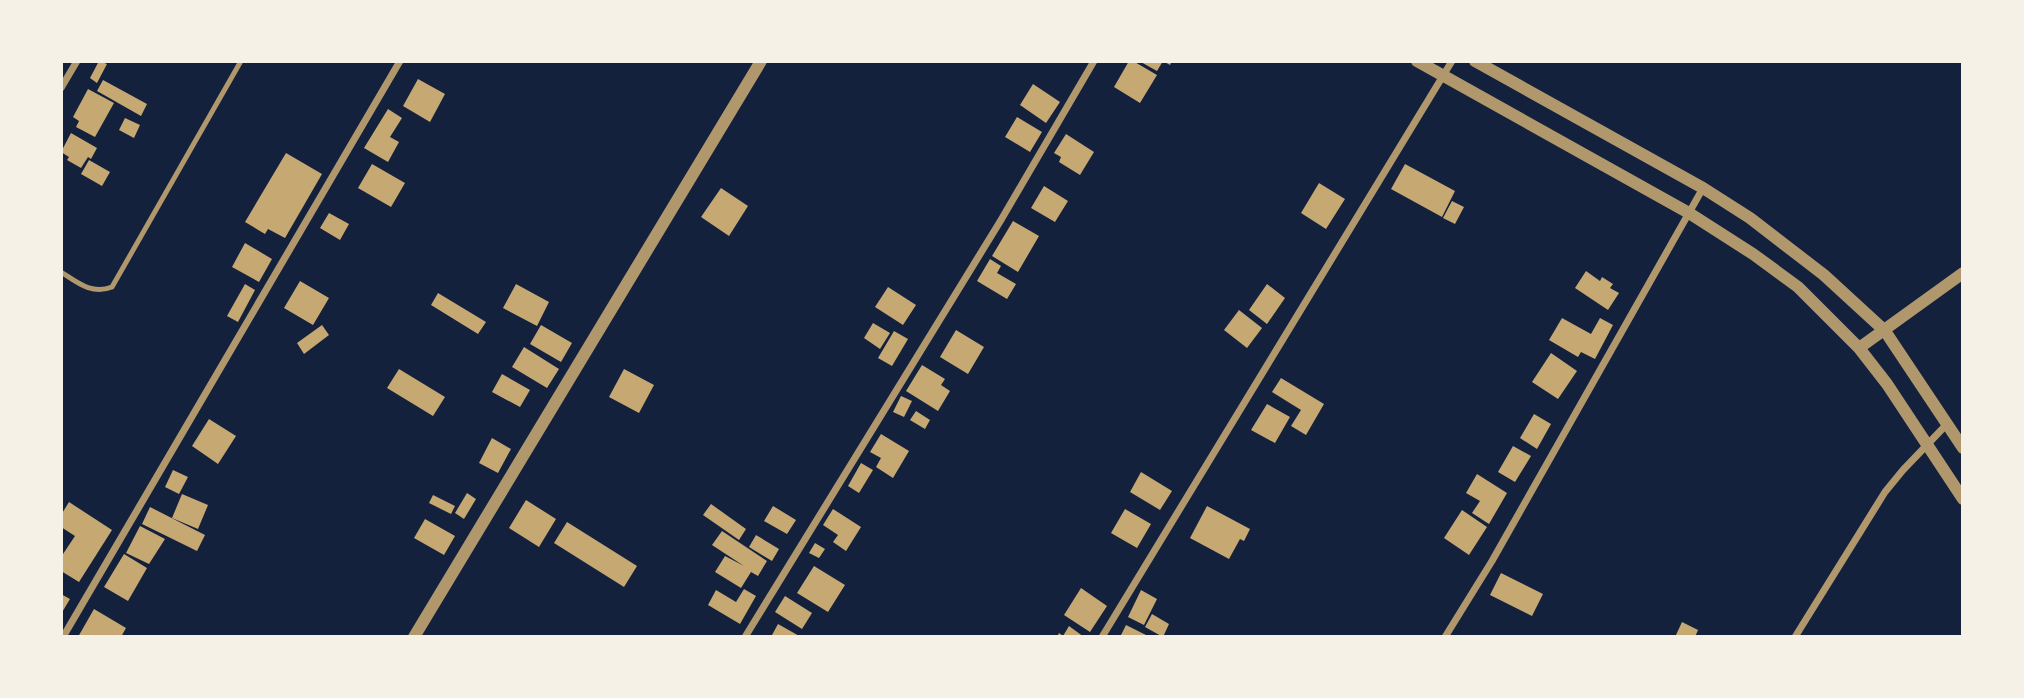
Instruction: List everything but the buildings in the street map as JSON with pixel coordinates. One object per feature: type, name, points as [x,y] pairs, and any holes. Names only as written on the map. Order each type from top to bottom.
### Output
[{"type":"street","points":[[61,88],[77,61]]},
{"type":"street","points":[[63,637],[400,61]]},
{"type":"street","points":[[414,637],[761,61]]},
{"type":"street","points":[[745,637],[1001,220],[1094,61]]},
{"type":"street","points":[[1417,61],[1689,213],[1798,287],[1859,348],[1887,384],[1963,499]]},
{"type":"street","points":[[1102,637],[1452,61]]},
{"type":"street","points":[[1475,61],[1703,188],[1750,218],[1825,275],[1885,331],[1963,448]]},
{"type":"street","points":[[1445,637],[1492,561],[1703,188]]},
{"type":"street","points":[[1859,348],[1963,273]]},
{"type":"street","points":[[1796,637],[1885,492],[1947,424]]},
{"type":"lane","points":[[61,272],[90,290],[112,287],[241,61]]}]
